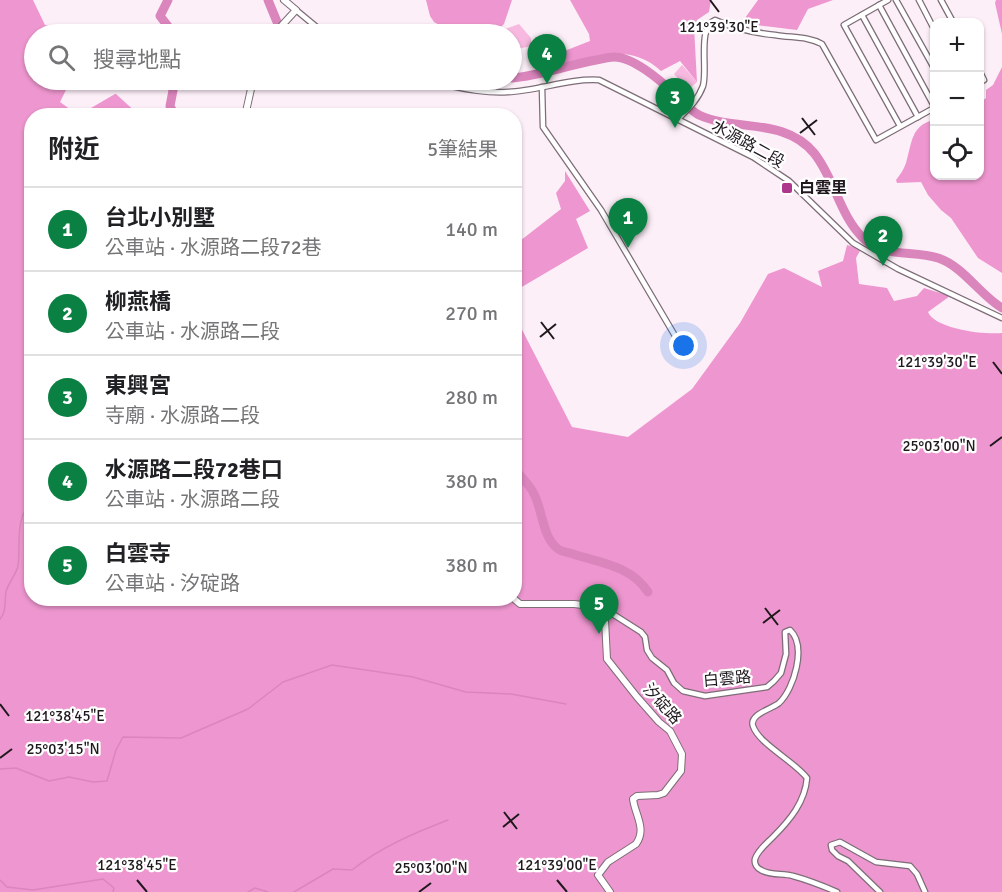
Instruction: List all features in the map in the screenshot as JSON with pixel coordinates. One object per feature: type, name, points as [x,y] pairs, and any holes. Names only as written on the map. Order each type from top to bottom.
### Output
[{"type":"street","points":[[284,0],[313,24]]},
{"type":"street","points":[[888,0],[844,25],[900,126]]},
{"type":"street","points":[[896,0],[930,61]]},
{"type":"street","points":[[919,0],[930,21]]},
{"type":"street","points":[[940,0],[951,18]]},
{"type":"street","points":[[879,5],[930,100]]},
{"type":"street","points":[[284,24],[296,10]]},
{"type":"street","points":[[862,15],[918,117]]},
{"type":"street","points":[[680,117],[695,100],[703,84],[705,32],[710,22],[715,20],[726,25],[772,35],[808,38],[822,44],[876,140],[930,110]]},
{"type":"street","name":"水源路二段","points":[[477,90],[509,92],[585,80],[599,80],[668,116],[680,117],[753,157],[784,178],[853,243],[898,269],[1002,318]]},
{"type":"street","points":[[542,87],[543,127],[601,210],[681,346]]},
{"type":"street","points":[[247,108],[251,90]]},
{"type":"street","points":[[522,604],[574,604],[591,606],[599,610]]},
{"type":"street","name":"汐碇路","points":[[599,610],[605,620],[608,659],[637,698],[659,723],[670,731],[682,754],[681,771],[664,793],[637,796],[633,799],[641,830],[639,840],[602,868],[598,875],[610,892]]},
{"type":"street","name":"白雲路","points":[[599,610],[608,611],[641,632],[645,637],[646,650],[667,670],[674,683],[683,691],[705,696],[766,687],[781,673],[786,654],[785,632],[790,630],[794,634],[798,649],[791,687],[780,703],[757,715],[753,720],[753,725],[770,746],[799,767],[807,778],[806,789],[789,821],[762,847],[755,859],[756,865],[770,874],[791,875],[837,892]]},
{"type":"street","points":[[880,892],[848,861],[838,856],[832,850],[831,845],[840,842],[876,862],[910,867],[917,874],[926,892]]},
{"type":"shaded area","points":[[0,0],[33,0],[45,24],[24,24],[24,90],[66,90],[60,102],[68,108],[24,108],[24,606],[522,606],[522,330],[572,427],[628,437],[692,389],[740,323],[768,274],[784,268],[822,287],[818,271],[843,261],[847,245],[861,249],[856,258],[859,284],[887,288],[894,301],[917,296],[924,288],[950,296],[928,312],[932,318],[961,330],[1002,333],[1002,892],[0,892]]},
{"type":"shaded area","points":[[426,0],[512,0],[504,24],[438,24],[430,16]]},
{"type":"shaded area","points":[[570,0],[711,0],[709,12],[697,20],[694,27],[697,82],[680,61],[661,71],[632,55],[603,56],[542,67],[544,59],[590,41],[589,34]]},
{"type":"shaded area","points":[[758,0],[833,0],[808,9],[797,30],[747,24],[745,18]]},
{"type":"shaded area","points":[[996,0],[1002,0],[1002,34],[995,3]]},
{"type":"shaded area","points":[[522,28],[531,38],[531,46],[522,48]]},
{"type":"shaded area","points":[[682,65],[697,82],[688,90],[674,74]]},
{"type":"shaded area","points":[[1002,67],[1002,273],[978,258],[951,218],[928,195],[921,182],[897,183],[896,180],[905,165],[914,136],[921,126],[930,121],[930,180],[984,180],[984,100],[986,90],[993,85]]},
{"type":"shaded area","points":[[115,94],[131,108],[91,108]]},
{"type":"shaded area","points":[[565,171],[590,211],[576,219],[588,248],[522,287],[522,239],[561,209],[556,193],[565,181]]},
{"type":"waterway","points":[[166,24],[160,16],[168,0]]},
{"type":"waterway","points":[[268,0],[278,24]]},
{"type":"waterway","points":[[522,77],[607,58],[622,58],[649,72],[699,115],[713,120],[789,134],[814,153],[849,219],[864,239],[880,249],[928,256],[947,262],[1002,308]]},
{"type":"waterway","points":[[171,108],[173,90]]},
{"type":"waterway","points":[[522,477],[537,501],[549,538],[558,549],[625,571],[648,592]]},
{"type":"waterway","points":[[0,619],[4,610],[7,589],[18,566],[19,532],[24,513]]},
{"type":"waterway","points":[[0,769],[16,768],[49,781],[69,777],[93,782],[107,781],[116,750],[123,737],[181,738],[248,709],[283,682],[332,665],[413,677],[466,692],[511,694],[566,704]]},
{"type":"waterway","points":[[294,892],[333,869],[352,870],[374,854],[398,841],[448,820]]},
{"type":"waterway","points":[[0,880],[7,887],[33,890],[103,879],[114,888],[113,892]]},
{"type":"waterway","points":[[248,892],[255,888],[268,892]]},
{"type":"place","name":"水源路二段72巷口","points":[[547,84]]},
{"type":"place","name":"東興宮","points":[[675,128]]},
{"type":"place","name":"白雲里","points":[[787,188]]},
{"type":"place","name":"台北小別墅","points":[[628,248]]},
{"type":"place","name":"柳燕橋","points":[[883,266]]},
{"type":"place","name":"白雲寺","points":[[599,634]]}]
